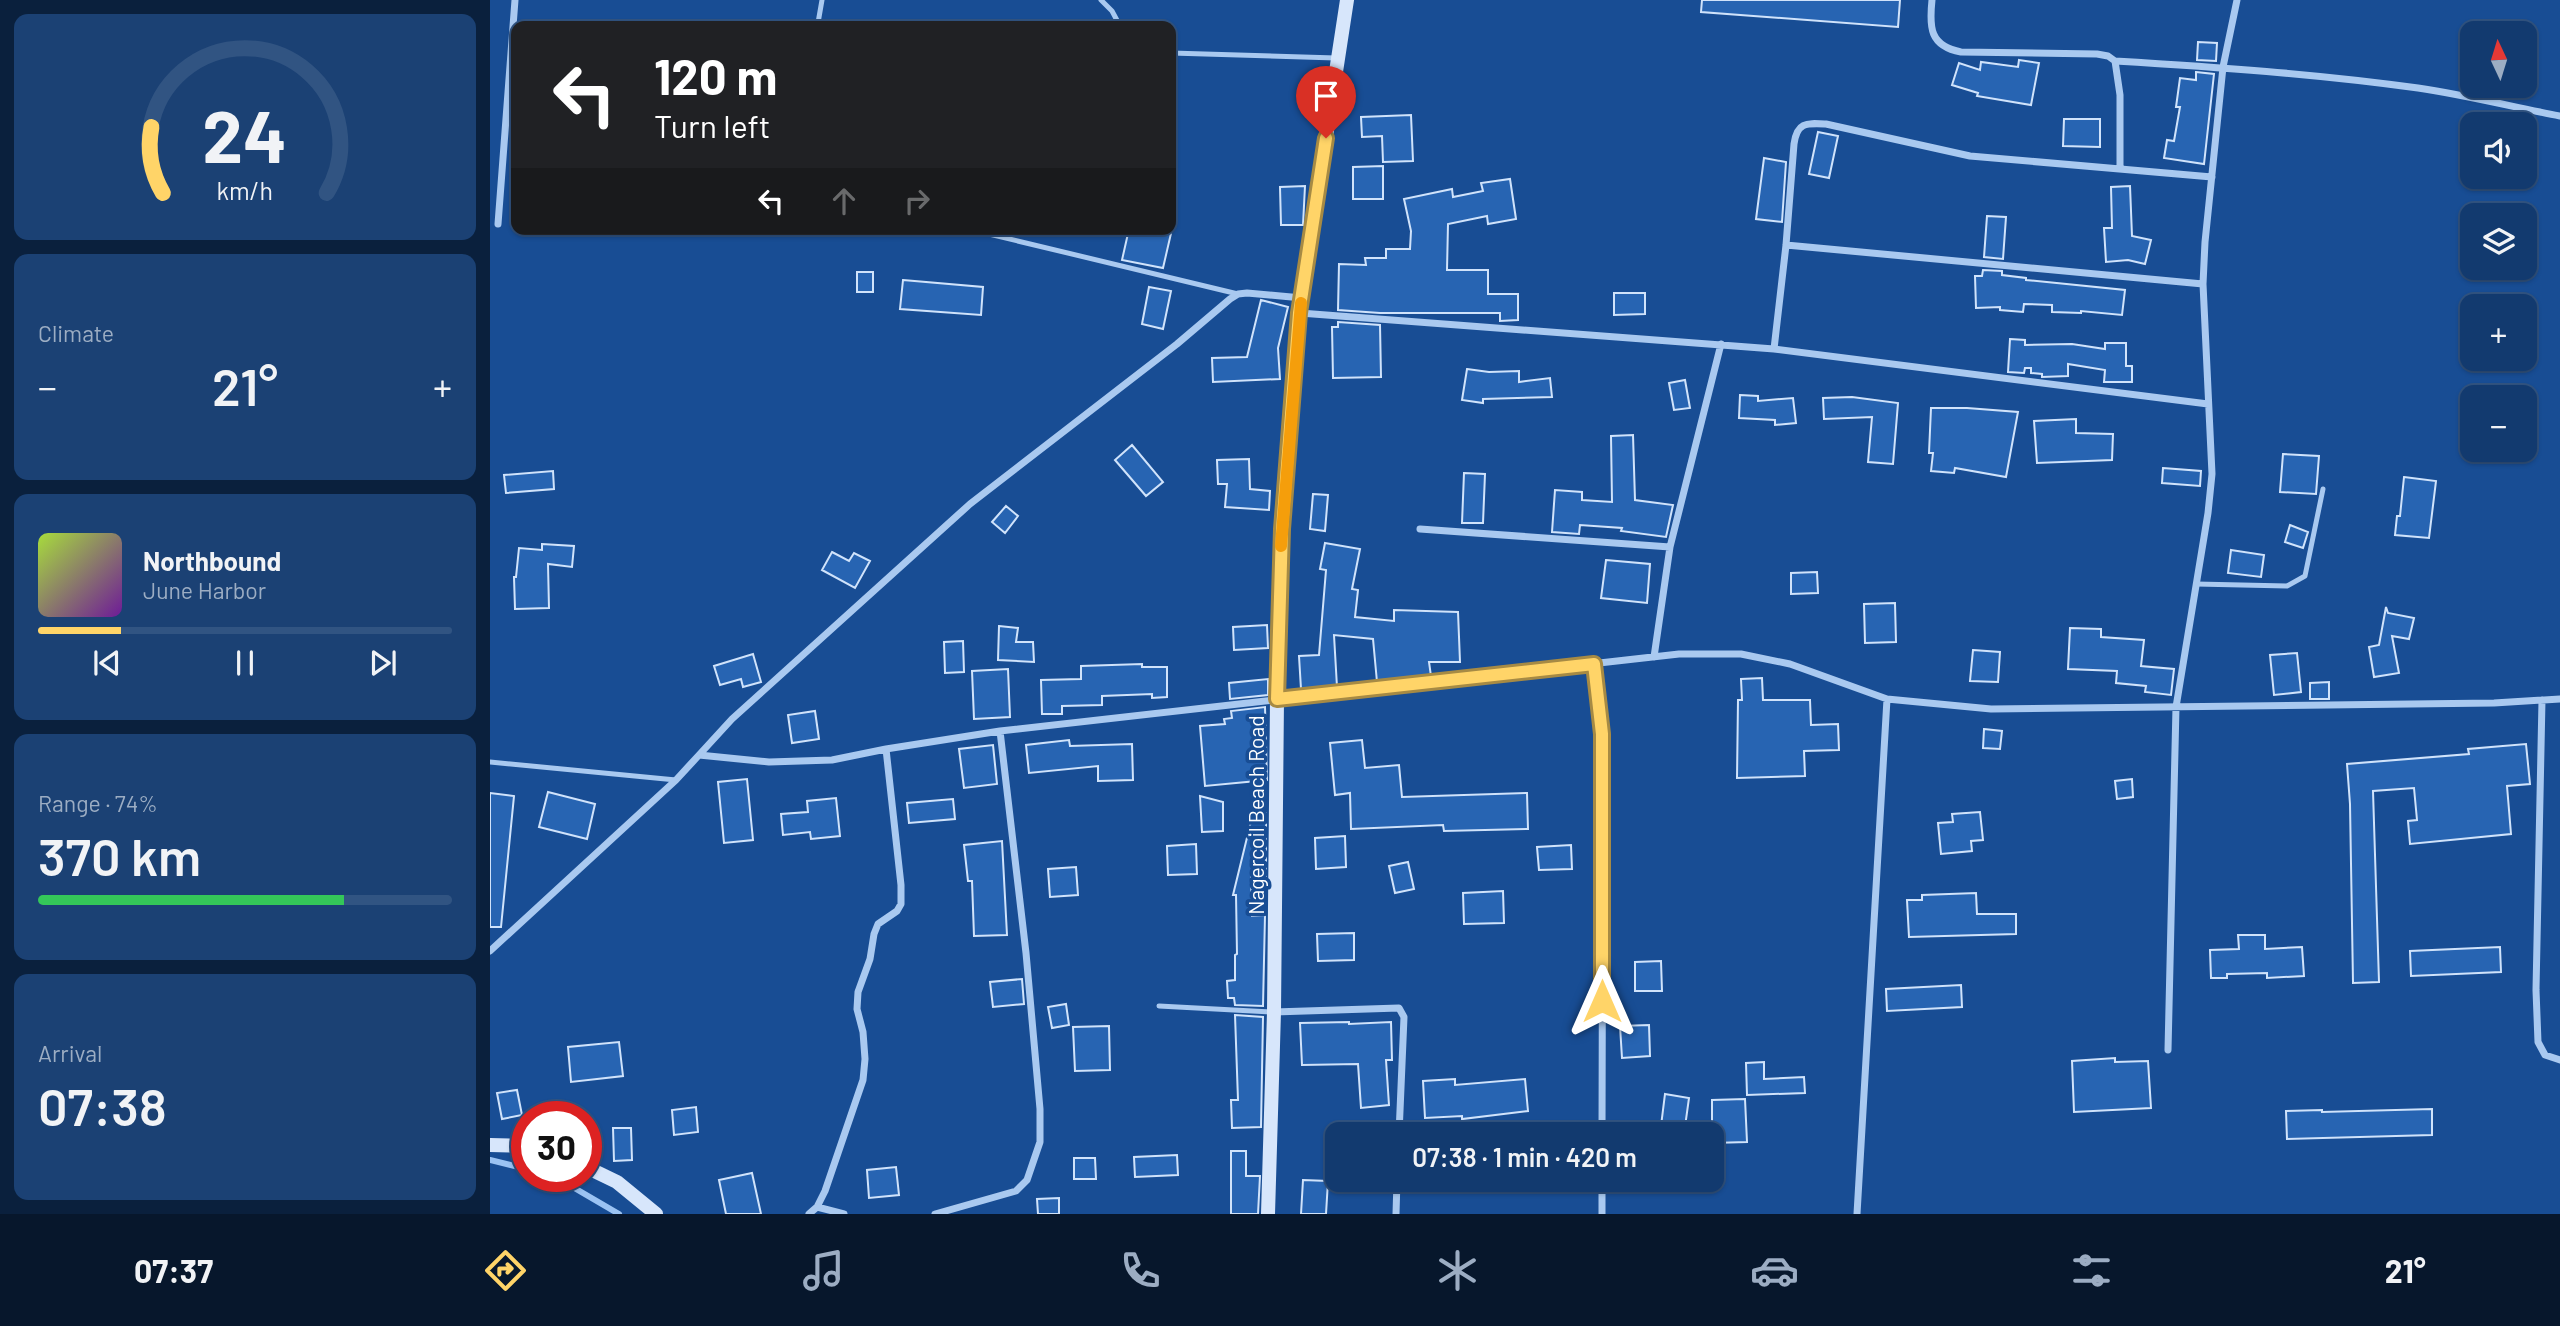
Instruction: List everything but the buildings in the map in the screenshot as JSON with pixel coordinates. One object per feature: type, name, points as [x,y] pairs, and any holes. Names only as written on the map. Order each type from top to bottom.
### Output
[{"type":"main road","name":"Nagercoil Beach Road","points":[[1268,1214],[1282,529],[1300,305],[1347,0]]},
{"type":"main road","points":[[490,1144],[511,1145]]},
{"type":"main road","points":[[602,1175],[617,1182],[656,1214]]},
{"type":"street","points":[[513,21],[515,0]]},
{"type":"street","points":[[1932,0],[1931,27],[1939,43],[1961,52],[2097,54],[2108,56],[2115,61],[2223,67],[2336,78],[2421,89],[2560,116]]},
{"type":"street","points":[[2168,1049],[2176,707],[2212,474],[2203,284],[2223,67],[2237,0]]},
{"type":"street","points":[[498,224],[511,53]]},
{"type":"street","points":[[2115,61],[2120,95],[2120,167]]},
{"type":"street","points":[[1774,349],[1796,132],[1811,123],[1970,156],[2212,177]]},
{"type":"street","points":[[1786,246],[2203,284]]},
{"type":"street","points":[[490,951],[676,780],[732,719],[970,504],[1238,293],[1300,305],[1774,349],[2208,404]]},
{"type":"street","points":[[1654,657],[1670,547],[1721,344]]},
{"type":"street","points":[[1420,529],[1670,547]]},
{"type":"street","points":[[699,755],[795,763],[832,760],[1000,731],[1654,657],[1741,654],[1790,664],[1886,699],[1991,709],[2494,703],[2560,699]]},
{"type":"street","points":[[1594,664],[1602,734],[1602,1122]]},
{"type":"street","points":[[1857,1214],[1886,699]]},
{"type":"street","points":[[2542,700],[2536,990],[2538,1042],[2545,1055],[2560,1060]]},
{"type":"street","points":[[935,1214],[1016,1191],[1027,1180],[1040,1142],[1040,1109],[1026,953],[1000,731]]},
{"type":"street","points":[[809,1214],[817,1208],[825,1191],[863,1080],[865,1059],[863,1032],[857,1009],[858,992],[870,959],[874,933],[878,924],[897,911],[901,904],[886,749]]},
{"type":"street","points":[[1274,1012],[1399,1009],[1404,1017],[1400,1122]]},
{"type":"street","points":[[1396,1214],[1397,1192]]},
{"type":"street","points":[[1602,1192],[1602,1214]]},
{"type":"street","points":[[817,1208],[844,1214]]},
{"type":"lane","points":[[818,21],[822,0]]},
{"type":"lane","points":[[1101,0],[1117,21]]},
{"type":"lane","points":[[1176,53],[1338,58]]},
{"type":"lane","points":[[993,235],[1238,293]]},
{"type":"lane","points":[[2196,584],[2287,586],[2298,582],[2305,576],[2323,489]]},
{"type":"lane","points":[[490,762],[676,780]]},
{"type":"lane","points":[[1159,1006],[1274,1012]]},
{"type":"waterway","points":[[490,1160],[511,1165]]},
{"type":"waterway","points":[[581,1192],[619,1214]]},
{"type":"slow traffic","points":[[1281,546],[1301,303]]},
{"type":"route","points":[[1326,138],[1299,313],[1282,529],[1277,699],[1594,664],[1602,734],[1602,1001]]}]
